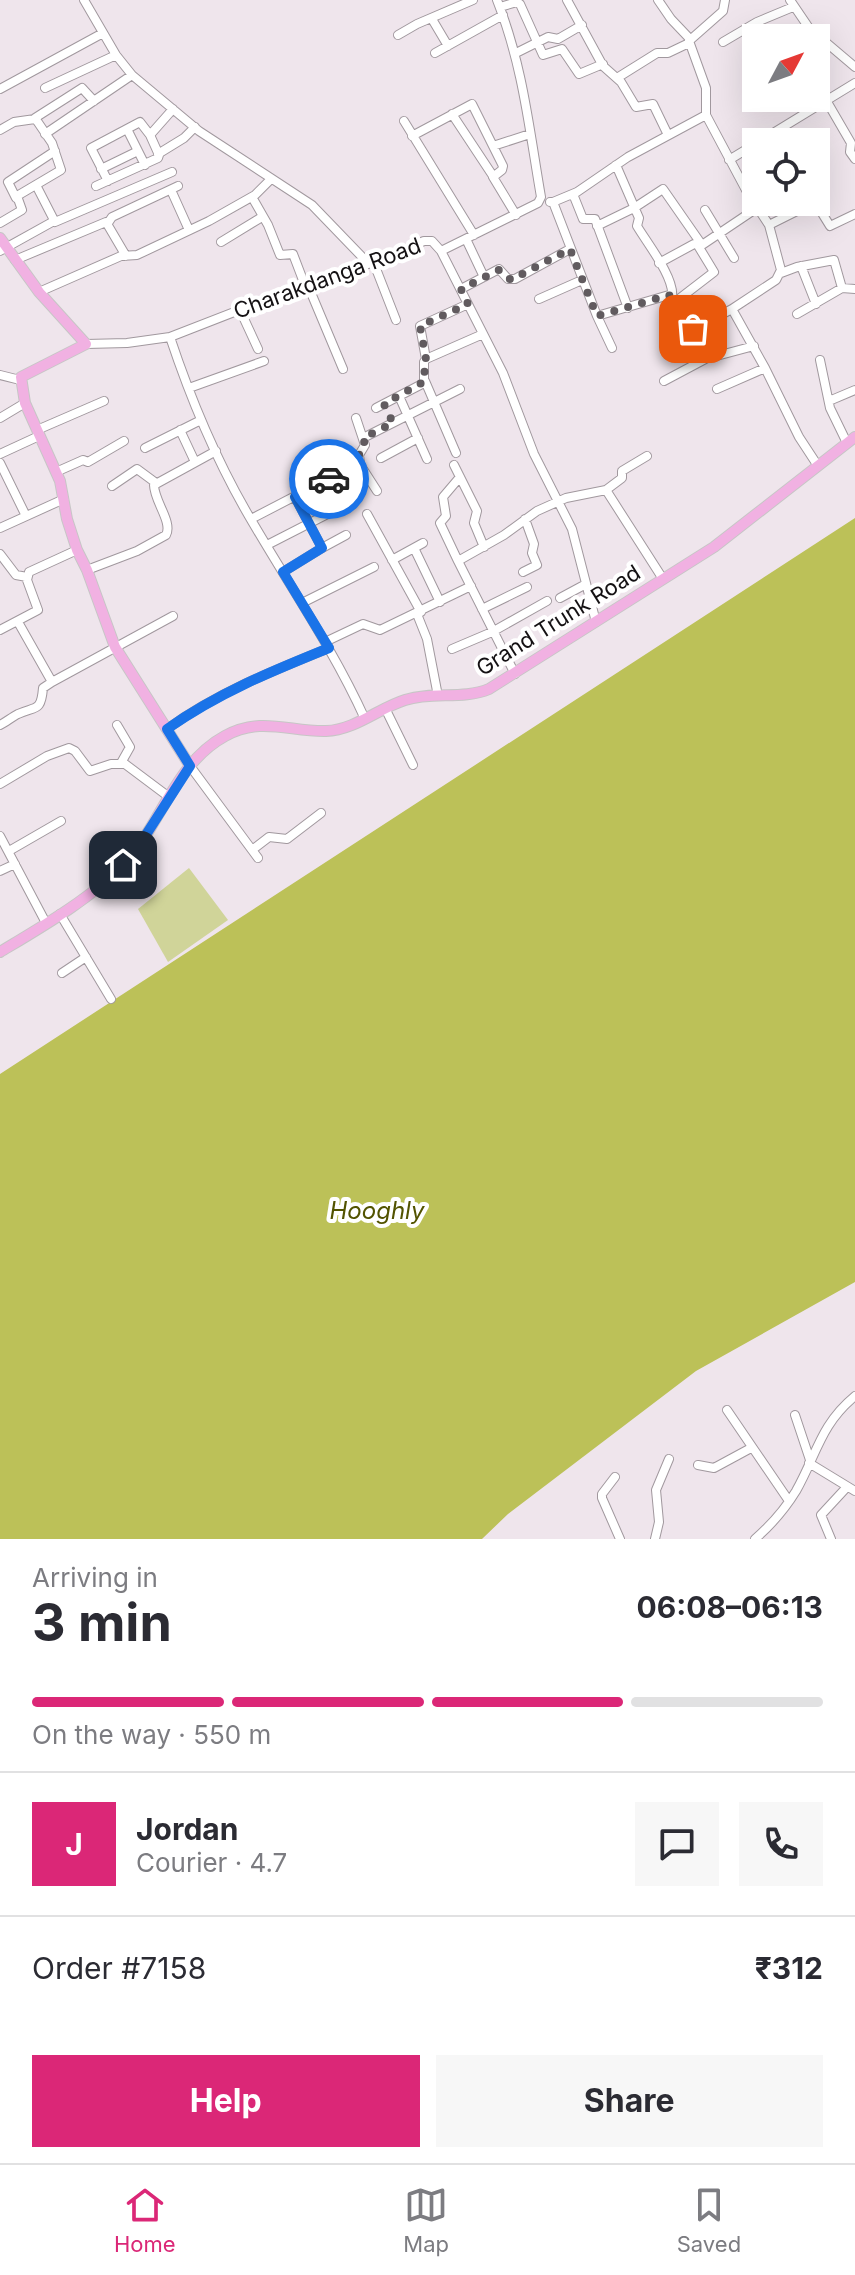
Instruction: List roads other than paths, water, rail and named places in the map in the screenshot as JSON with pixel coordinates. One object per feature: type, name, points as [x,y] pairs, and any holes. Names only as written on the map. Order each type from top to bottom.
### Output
[{"type":"main road","points":[[2,245],[86,344],[27,372],[20,380],[25,403],[56,472],[77,550],[115,647],[190,766]]},
{"type":"main road","name":"Grand Trunk Road","points":[[0,952],[60,914],[123,865],[190,766],[216,742],[238,730],[270,725],[327,731],[365,719],[407,699],[479,693],[515,674],[714,547],[851,440]]},
{"type":"street","points":[[84,0],[116,55],[132,75],[195,127],[312,205],[370,262],[396,320]]},
{"type":"street","points":[[398,35],[473,0]]},
{"type":"street","points":[[567,0],[603,64],[617,78],[636,107],[653,104],[668,135]]},
{"type":"street","points":[[658,0],[690,41],[706,88],[706,115],[742,182]]},
{"type":"street","points":[[617,78],[657,53],[668,53],[690,41],[723,11],[725,0]]},
{"type":"street","points":[[435,53],[500,7],[517,2],[544,55],[563,50],[577,74],[603,64]]},
{"type":"street","points":[[723,42],[792,4],[809,28],[851,56],[855,67]]},
{"type":"street","points":[[500,7],[516,53],[541,201],[553,202],[573,194],[616,165],[706,115]]},
{"type":"street","points":[[432,19],[448,46]]},
{"type":"street","points":[[516,53],[549,37],[558,39],[582,25]]},
{"type":"street","points":[[1,85],[103,33]]},
{"type":"street","points":[[45,88],[116,55]]},
{"type":"street","points":[[45,134],[132,75]]},
{"type":"street","points":[[830,98],[855,83]]},
{"type":"street","points":[[0,130],[14,122],[35,119],[82,88],[94,101]]},
{"type":"street","points":[[412,136],[472,104],[503,168],[493,176]]},
{"type":"street","points":[[830,107],[851,143],[850,152],[855,159]]},
{"type":"street","points":[[150,135],[173,109]]},
{"type":"street","points":[[779,128],[806,112]]},
{"type":"street","points":[[452,114],[516,215]]},
{"type":"street","points":[[16,198],[61,170],[55,151],[35,119]]},
{"type":"street","points":[[404,121],[470,237],[484,277]]},
{"type":"street","points":[[108,181],[91,148],[141,122],[158,154]]},
{"type":"street","points":[[96,186],[158,158],[158,154],[183,139],[195,127]]},
{"type":"street","points":[[127,129],[145,165]]},
{"type":"street","points":[[493,146],[530,134]]},
{"type":"street","points":[[0,223],[21,211],[8,182],[55,151]]},
{"type":"street","points":[[101,169],[138,151]]},
{"type":"street","points":[[729,160],[742,151]]},
{"type":"street","points":[[616,165],[640,219],[637,226],[672,288],[673,300]]},
{"type":"street","points":[[2,245],[172,172]]},
{"type":"street","points":[[39,292],[126,256],[137,255],[189,230],[252,197],[271,179]]},
{"type":"street","points":[[36,185],[54,221]]},
{"type":"street","points":[[15,260],[108,223],[112,217],[174,188],[189,230]]},
{"type":"street","points":[[597,226],[664,189],[714,272],[673,300]]},
{"type":"street","points":[[573,194],[583,219],[594,218],[628,308]]},
{"type":"street","points":[[252,197],[280,255],[293,254],[343,369]]},
{"type":"street","name":"Charakdanga Road","points":[[86,344],[127,343],[170,337],[308,288],[424,241],[432,241],[441,251],[541,201]]},
{"type":"street","points":[[553,202],[612,348]]},
{"type":"street","points":[[705,210],[734,258]]},
{"type":"street","points":[[823,216],[830,225],[855,214]]},
{"type":"street","points":[[659,263],[720,233],[745,216]]},
{"type":"street","points":[[763,216],[769,225],[781,273]]},
{"type":"street","points":[[769,225],[786,216]]},
{"type":"street","points":[[221,242],[262,217]]},
{"type":"street","points":[[108,223],[126,256]]},
{"type":"street","points":[[461,289],[500,269],[511,280],[570,249]]},
{"type":"street","points":[[441,251],[483,334],[575,537],[596,622]]},
{"type":"street","points":[[668,342],[732,309],[776,280],[781,273],[801,266],[834,260],[842,288]]},
{"type":"street","points":[[801,266],[816,304]]},
{"type":"street","points":[[539,299],[582,280]]},
{"type":"street","points":[[797,314],[842,288],[854,287]]},
{"type":"street","points":[[597,316],[667,295],[695,328],[711,353],[709,358]]},
{"type":"street","points":[[456,453],[425,381],[426,359],[420,326],[468,304]]},
{"type":"street","points":[[732,309],[799,437],[818,466]]},
{"type":"street","points":[[240,310],[258,349]]},
{"type":"street","points":[[426,359],[483,334]]},
{"type":"street","points":[[170,337],[216,451],[251,519],[327,645],[365,719]]},
{"type":"street","points":[[664,381],[709,358],[754,346]]},
{"type":"street","points":[[820,360],[829,401],[851,440]]},
{"type":"street","points":[[189,388],[264,361]]},
{"type":"street","points":[[717,389],[765,368]]},
{"type":"street","points":[[0,375],[20,380]]},
{"type":"street","points":[[393,423],[380,406],[425,381]]},
{"type":"street","points":[[363,438],[460,389]]},
{"type":"street","points":[[829,401],[855,390]]},
{"type":"street","points":[[399,396],[427,459]]},
{"type":"street","points":[[0,454],[104,401]]},
{"type":"street","points":[[0,418],[25,403]]},
{"type":"street","points":[[356,418],[365,445],[359,455],[360,463],[377,491]]},
{"type":"street","points":[[145,448],[201,420]]},
{"type":"street","points":[[180,430],[195,462]]},
{"type":"street","points":[[381,458],[418,438]]},
{"type":"street","points":[[56,472],[83,460],[88,462],[124,441]]},
{"type":"street","points":[[87,570],[137,551],[166,535],[169,529],[153,488],[156,483],[216,451]]},
{"type":"street","points":[[458,561],[557,501],[606,490],[622,478],[621,472],[647,456]]},
{"type":"street","points":[[0,463],[26,516]]},
{"type":"street","points":[[251,519],[360,463]]},
{"type":"street","points":[[454,465],[477,511],[474,523],[484,547]]},
{"type":"street","points":[[112,486],[137,469],[156,483]]},
{"type":"street","points":[[460,477],[442,498],[446,517],[440,523],[515,674]]},
{"type":"street","points":[[606,490],[663,579]]},
{"type":"street","points":[[295,497],[322,548]]},
{"type":"street","points":[[0,528],[64,499]]},
{"type":"street","points":[[267,545],[347,504]]},
{"type":"street","points":[[367,514],[419,613],[438,696]]},
{"type":"street","points":[[523,572],[537,565],[525,519]]},
{"type":"street","points":[[283,572],[346,535]]},
{"type":"street","points":[[392,560],[423,543]]},
{"type":"street","points":[[414,548],[440,602]]},
{"type":"street","points":[[27,577],[32,570],[77,550]]},
{"type":"street","points":[[0,554],[16,575],[27,577]]},
{"type":"street","points":[[302,603],[374,567]]},
{"type":"street","points":[[0,630],[38,610],[27,577]]},
{"type":"street","points":[[560,598],[586,584]]},
{"type":"street","points":[[167,729],[200,705],[327,645],[363,624],[380,630],[471,586]]},
{"type":"street","points":[[482,609],[527,587]]},
{"type":"street","points":[[452,649],[492,632],[547,601]]},
{"type":"street","points":[[0,725],[18,714],[37,709],[43,688],[52,682],[173,616]]},
{"type":"street","points":[[18,622],[52,682]]},
{"type":"street","points":[[385,708],[413,765]]},
{"type":"street","points":[[117,725],[130,747],[121,763]]},
{"type":"street","points":[[0,784],[47,756],[69,748],[75,751],[90,771],[121,763],[134,769],[169,797]]},
{"type":"street","points":[[190,766],[258,858]]},
{"type":"street","points":[[252,850],[269,837],[287,839],[321,813]]},
{"type":"street","points":[[5,849],[61,821]]},
{"type":"street","points":[[0,836],[46,923]]},
{"type":"street","points":[[0,871],[15,864]]},
{"type":"street","points":[[60,914],[111,999]]},
{"type":"street","points":[[62,973],[86,957]]},
{"type":"street","points":[[755,1539],[789,1501],[827,1424],[855,1396]]},
{"type":"street","points":[[727,1410],[789,1501]]},
{"type":"street","points":[[795,1415],[809,1462],[850,1489],[821,1515],[831,1539]]},
{"type":"street","points":[[698,1465],[714,1468],[751,1448]]},
{"type":"street","points":[[655,1539],[659,1522],[656,1490],[669,1459]]},
{"type":"street","points":[[615,1477],[602,1498],[620,1539]]},
{"type":"water","name":"Hooghly","points":[[855,518],[855,1282],[696,1371],[508,1514],[482,1539],[0,1539],[0,1074]]}]
